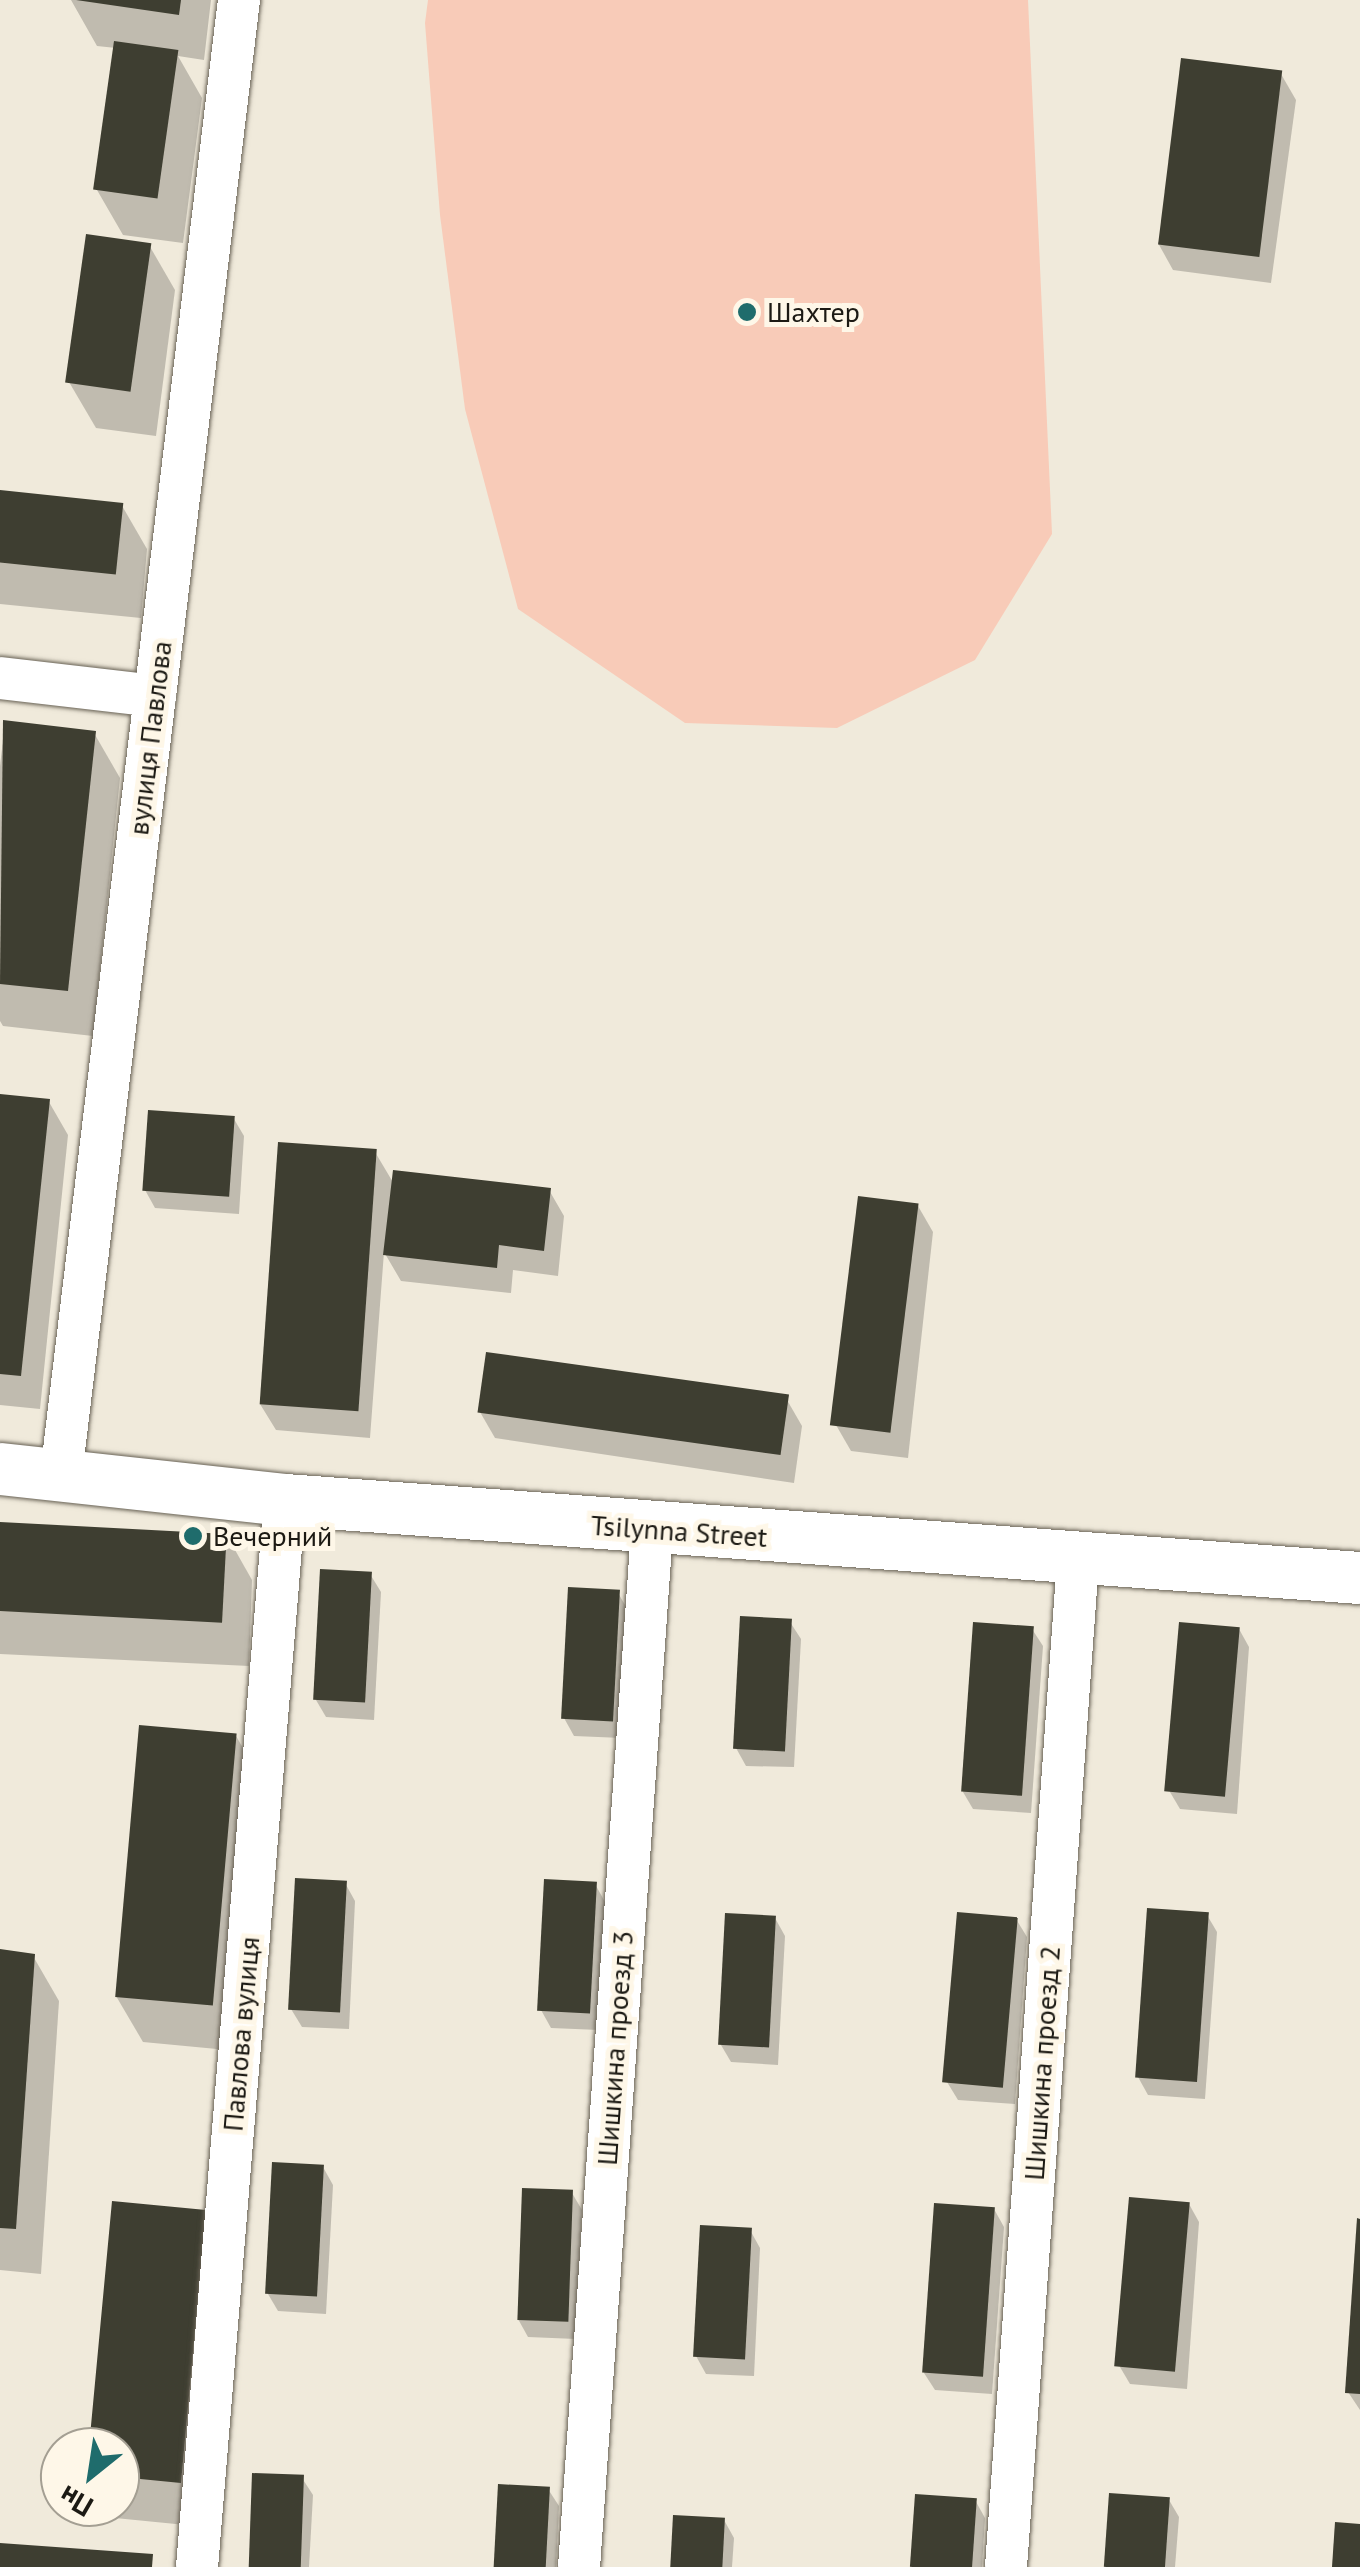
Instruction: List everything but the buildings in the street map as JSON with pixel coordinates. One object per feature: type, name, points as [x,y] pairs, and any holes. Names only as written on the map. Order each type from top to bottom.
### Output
[{"type":"street","name":"вулиця Павлова","points":[[61,1475],[239,0]]},
{"type":"street","points":[[0,678],[155,696]]},
{"type":"street","name":"Tsilynna Street","points":[[0,1469],[285,1500],[652,1530],[1360,1578]]},
{"type":"street","name":"Павлова вулиця","points":[[197,2567],[285,1500]]},
{"type":"street","name":"Шишкина проезд 3","points":[[578,2567],[652,1530]]},
{"type":"street","name":"Шишкина проезд 2","points":[[1006,2567],[1078,1559]]},
{"type":"shaded area","name":"Шахтер","points":[[428,0],[1028,0],[1052,534],[975,660],[837,728],[685,723],[518,609],[465,409],[440,215],[425,23]]},
{"type":"place","name":"Шахтер","points":[[747,312]]},
{"type":"place","name":"Вечерний","points":[[193,1536]]}]
